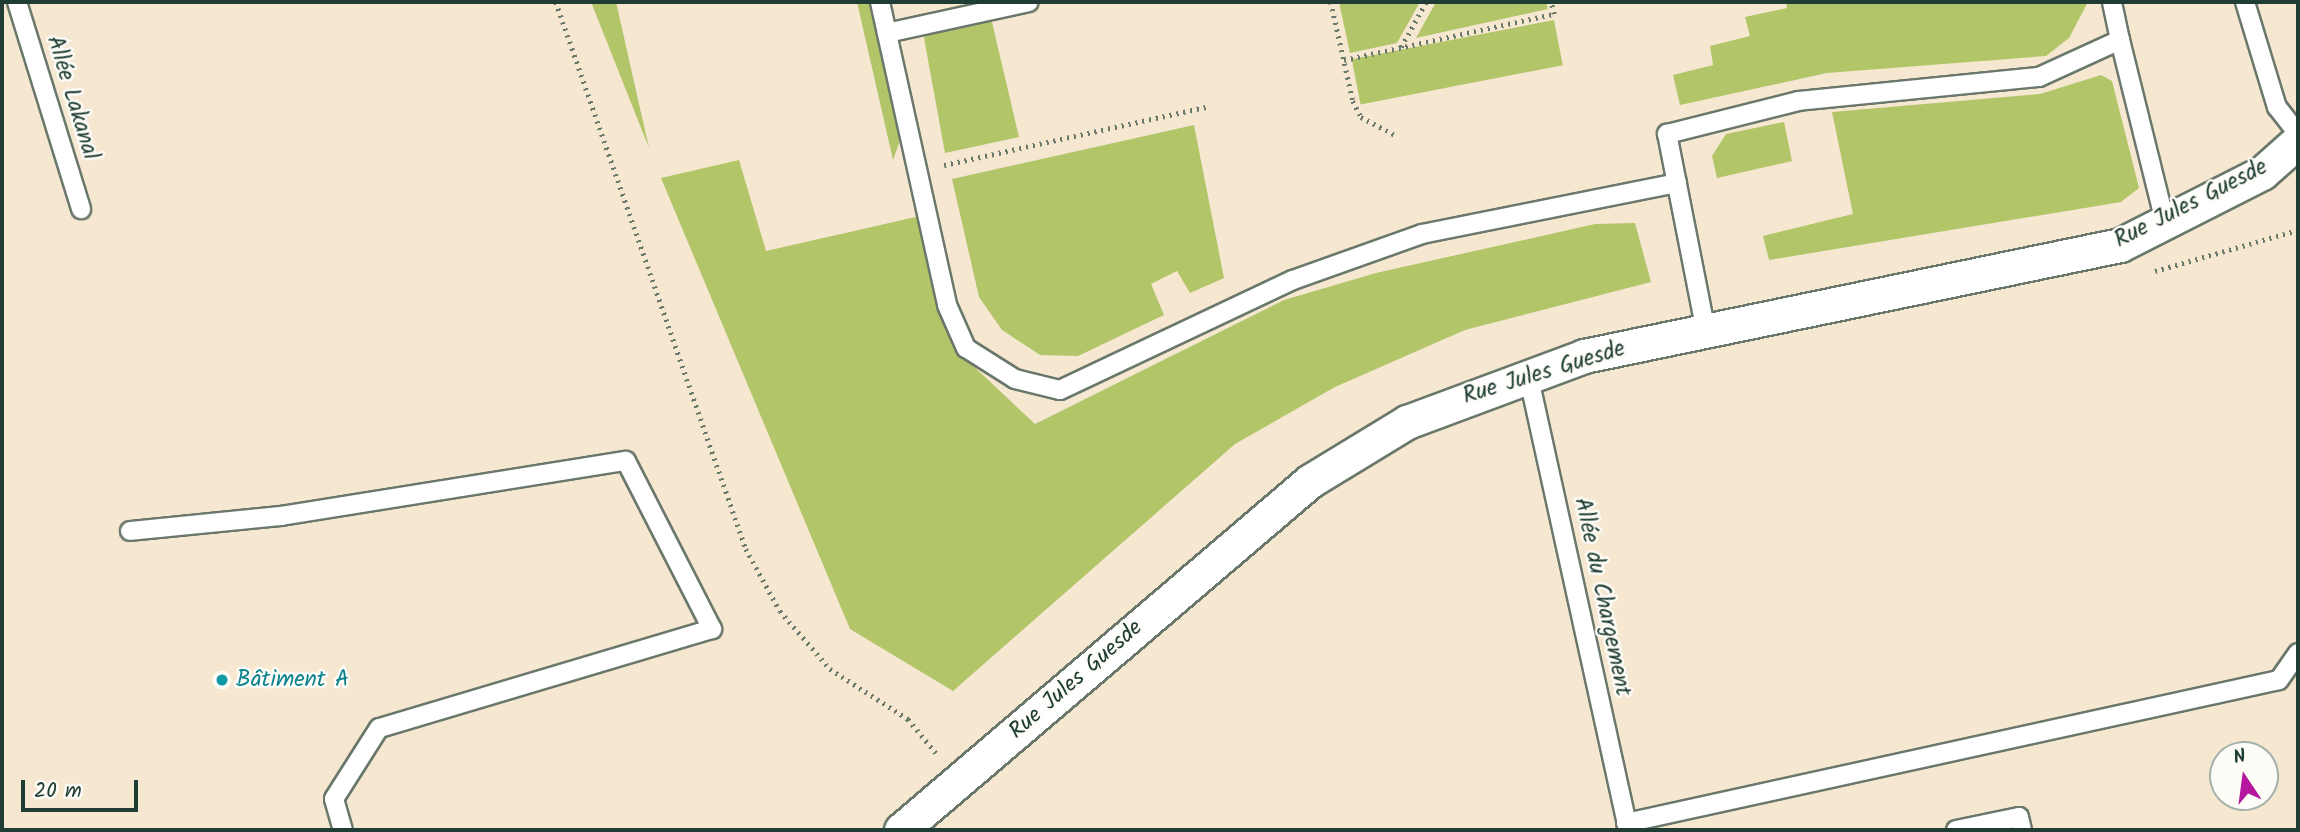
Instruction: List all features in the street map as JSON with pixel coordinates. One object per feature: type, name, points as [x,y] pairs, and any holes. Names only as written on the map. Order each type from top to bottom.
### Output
[{"type":"street","name":"Rue Jules Guesde","points":[[901,830],[1310,481],[1407,422],[1528,374],[1705,327],[1960,282],[2120,245],[2262,173],[2298,141]]},
{"type":"lane","name":"Allée Lakanal","points":[[17,2],[81,209]]},
{"type":"lane","points":[[880,2],[947,305],[966,348],[1015,379],[1060,390],[1293,280],[1422,234],[1677,183]]},
{"type":"lane","points":[[887,33],[1029,2]]},
{"type":"lane","points":[[2112,2],[2165,222]]},
{"type":"lane","points":[[2245,2],[2277,107],[2298,134]]},
{"type":"lane","points":[[1705,327],[1667,134],[1798,101],[2039,77],[2120,40]]},
{"type":"lane","name":"Allée du Chargement","points":[[1528,374],[1627,827]]},
{"type":"lane","points":[[130,531],[281,516],[626,461],[712,629],[379,728],[334,799],[343,830]]},
{"type":"lane","points":[[1627,827],[2279,680],[2298,653]]},
{"type":"lane","points":[[1956,830],[2019,817],[2022,830]]},
{"type":"path","points":[[556,2],[747,549],[780,611],[830,668],[908,719],[958,781]]},
{"type":"path","points":[[1331,2],[1361,117],[1397,136]]},
{"type":"path","points":[[1400,48],[1426,2]]},
{"type":"path","points":[[1344,60],[1554,15],[1551,2]]},
{"type":"path","points":[[918,171],[1206,107]]},
{"type":"path","points":[[2144,273],[2298,230]]},
{"type":"green space","points":[[591,2],[616,2],[649,148]]},
{"type":"green space","points":[[857,2],[872,2],[901,138],[893,160]]},
{"type":"green space","points":[[1339,2],[1420,2],[1397,43],[1350,53]]},
{"type":"green space","points":[[1436,2],[1546,2],[1548,9],[1416,38]]},
{"type":"green space","points":[[1786,2],[2088,2],[2069,38],[2046,56],[1827,73],[1680,105],[1673,75],[1713,65],[1710,46],[1750,36],[1745,17],[1787,8]]},
{"type":"green space","points":[[991,18],[1019,137],[945,153],[924,38],[932,29]]},
{"type":"green space","points":[[1554,20],[1563,65],[1361,104],[1352,59]]},
{"type":"green space","points":[[2101,75],[2112,81],[2139,188],[2121,202],[1769,260],[1763,236],[1853,214],[1832,112],[2040,94]]},
{"type":"green space","points":[[1784,122],[1792,161],[1717,178],[1712,156],[1726,134]]},
{"type":"green space","points":[[1194,125],[1224,278],[1190,293],[1177,271],[1151,284],[1164,315],[1078,356],[1040,355],[1002,330],[979,297],[952,179]]},
{"type":"green space","points":[[739,160],[766,251],[920,216],[952,346],[1035,424],[1284,300],[1376,273],[1595,224],[1635,223],[1651,282],[1465,330],[1335,387],[1235,444],[953,691],[850,629],[661,178]]},
{"type":"place","name":"Bâtiment A","points":[[222,680]]}]
